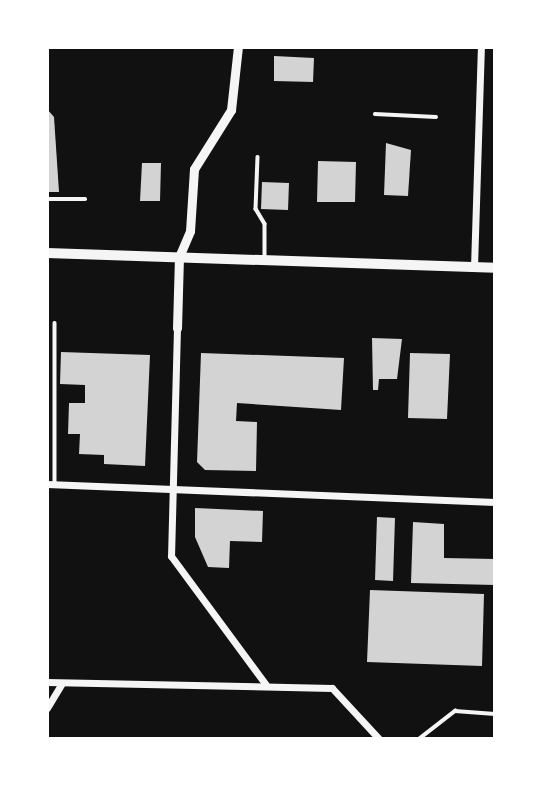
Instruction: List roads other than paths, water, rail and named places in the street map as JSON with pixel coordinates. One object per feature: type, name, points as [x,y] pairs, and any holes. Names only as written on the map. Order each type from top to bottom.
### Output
[{"type":"main road","points":[[47,253],[495,268]]},
{"type":"street","points":[[238,47],[232,110],[198,155],[190,231],[179,257],[171,556],[266,685]]},
{"type":"street","points":[[474,268],[481,47]]},
{"type":"street","points":[[51,484],[495,502]]},
{"type":"street","points":[[47,682],[332,688],[379,739]]},
{"type":"street","points":[[47,708],[62,683]]},
{"type":"lane","points":[[375,114],[436,117]]},
{"type":"lane","points":[[258,157],[256,209],[265,224],[265,260]]},
{"type":"lane","points":[[47,198],[85,200]]},
{"type":"lane","points":[[51,484],[55,323]]},
{"type":"lane","points":[[418,739],[455,711],[495,713]]}]
